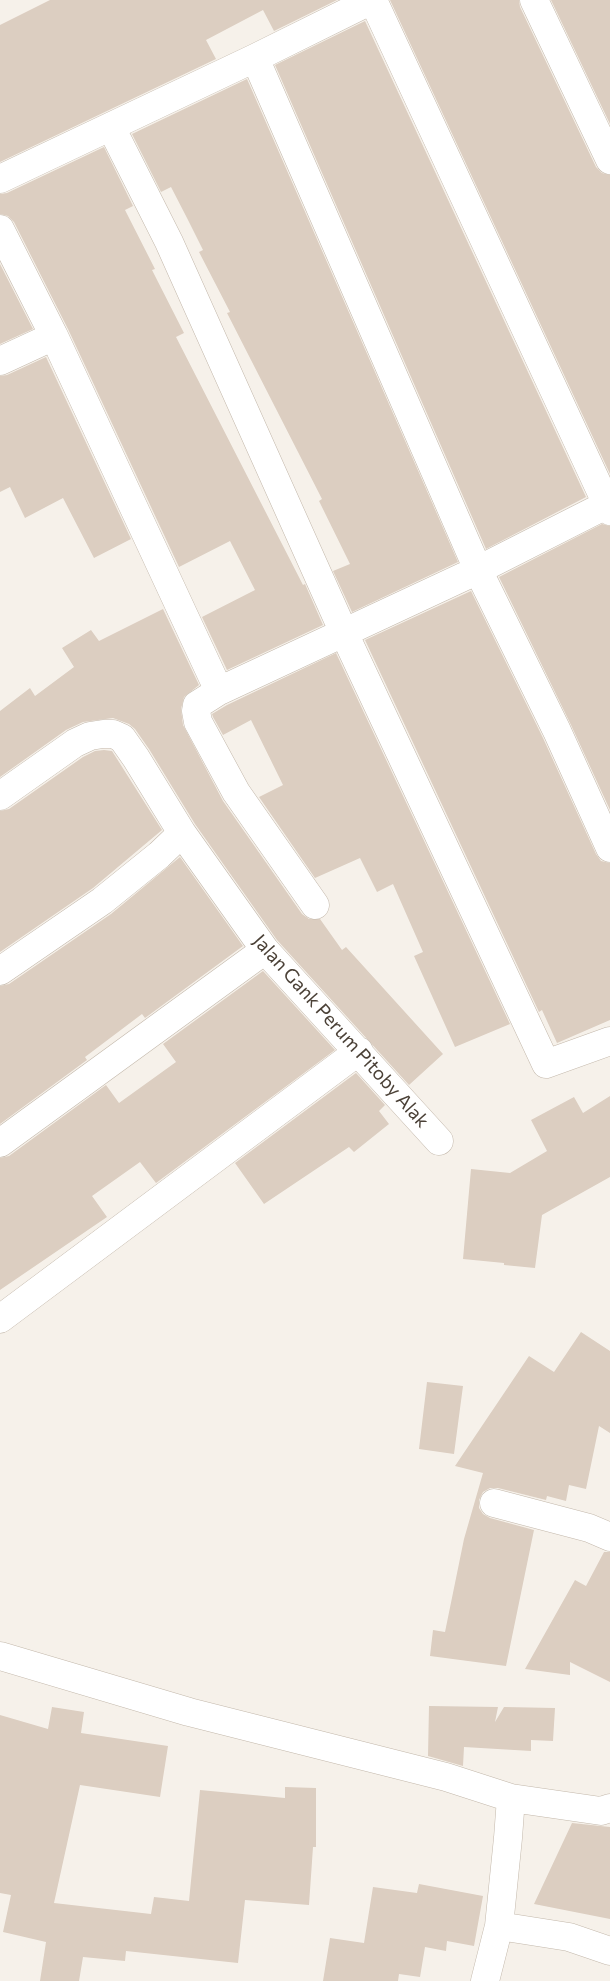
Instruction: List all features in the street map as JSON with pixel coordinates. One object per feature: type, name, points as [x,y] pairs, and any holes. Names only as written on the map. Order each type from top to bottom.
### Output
[{"type":"street","points":[[534,0],[610,160]]},
{"type":"street","points":[[0,179],[256,58],[369,2],[609,506],[478,570],[219,691],[197,705],[198,722],[236,792],[315,905]]},
{"type":"street","points":[[256,58],[478,570],[557,731],[610,848]]},
{"type":"street","points":[[111,127],[169,242],[344,633],[546,1064],[610,1041]]},
{"type":"street","points":[[0,229],[54,336],[219,691]]},
{"type":"street","points":[[0,361],[54,336]]},
{"type":"street","name":"Jalan Gank Perum Pitoby Alak","points":[[0,796],[75,743],[90,736],[113,734],[122,738],[182,833],[265,950],[439,1141]]},
{"type":"street","points":[[0,971],[102,901],[159,855],[182,833]]},
{"type":"street","points":[[0,1143],[265,950]]},
{"type":"street","points":[[0,1319],[359,1051]]},
{"type":"street","points":[[494,1503],[589,1528],[610,1537]]},
{"type":"street","points":[[0,1656],[189,1712],[446,1777],[511,1798],[601,1811],[610,1808]]},
{"type":"street","points":[[485,1981],[499,1926],[511,1798]]},
{"type":"street","points":[[499,1926],[569,1937],[610,1951]]},
{"type":"building","points":[[50,0],[337,0],[274,31],[263,10],[206,40],[216,59],[0,162],[0,25]]},
{"type":"building","points":[[390,0],[519,0],[520,7],[596,167],[602,173],[610,175],[610,474]]},
{"type":"building","points":[[551,0],[610,0],[610,124]]},
{"type":"building","points":[[365,21],[586,497],[486,549],[275,65]]},
{"type":"building","points":[[247,79],[458,562],[352,612],[333,571],[350,564],[319,501],[322,499],[227,313],[230,312],[199,252],[203,250],[171,187],[161,192],[132,134]]},
{"type":"building","points":[[104,147],[133,206],[125,210],[155,269],[152,270],[184,333],[176,337],[303,585],[305,584],[323,625],[227,670],[202,617],[255,590],[230,541],[179,567],[68,329],[14,222],[8,216],[0,214],[0,194],[7,193]]},
{"type":"building","points":[[0,264],[33,329],[0,344]]},
{"type":"building","points":[[46,357],[131,539],[94,558],[63,498],[25,518],[10,487],[0,492],[0,376],[7,375]]},
{"type":"building","points":[[602,524],[610,526],[610,810],[499,577]]},
{"type":"building","points":[[471,591],[543,738],[596,854],[601,861],[610,863],[610,1020],[557,1043],[542,1010],[539,1012],[365,640]]},
{"type":"building","points":[[163,609],[199,685],[184,697],[181,709],[183,725],[223,801],[302,914],[309,919],[320,919],[342,950],[346,947],[443,1054],[409,1085],[277,940],[195,824],[149,749],[135,729],[129,724],[113,718],[83,722],[66,730],[0,777],[0,711],[30,688],[35,696],[74,667],[62,648],[91,630],[99,641]]},
{"type":"building","points":[[336,653],[510,1024],[455,1047],[414,956],[423,952],[393,884],[377,892],[360,858],[315,878],[259,797],[283,785],[251,720],[223,735],[212,714]]},
{"type":"building","points":[[95,751],[112,751],[162,830],[93,888],[0,952],[0,811],[9,809],[83,757]]},
{"type":"building","points":[[180,857],[243,946],[145,1018],[142,1014],[85,1057],[87,1060],[0,1124],[0,986],[9,984],[111,914]]},
{"type":"building","points":[[263,971],[335,1050],[156,1183],[140,1162],[92,1196],[107,1217],[0,1290],[0,1158],[9,1156],[106,1085],[119,1103],[176,1062],[163,1044]]},
{"type":"building","points":[[356,1073],[385,1105],[379,1111],[389,1124],[354,1152],[349,1147],[264,1204],[235,1163]]},
{"type":"building","points":[[610,1096],[610,1177],[542,1215],[535,1268],[463,1259],[471,1169],[510,1173],[547,1151],[531,1120],[574,1097],[583,1113]]},
{"type":"building","points":[[581,1332],[610,1351],[610,1433],[599,1426],[586,1489],[569,1485],[566,1501],[547,1496],[546,1500],[498,1488],[490,1488],[483,1492],[479,1500],[479,1508],[483,1514],[490,1518],[534,1530],[506,1666],[430,1656],[433,1630],[445,1632],[464,1539],[483,1473],[455,1466],[529,1356],[554,1372]]},
{"type":"building","points":[[427,1382],[463,1386],[454,1454],[419,1449]]},
{"type":"building","points":[[604,1552],[610,1552],[610,1682],[570,1662],[570,1675],[525,1669],[575,1580],[586,1586]]},
{"type":"building","points":[[429,1706],[498,1707],[495,1722],[504,1707],[555,1708],[553,1741],[531,1740],[531,1751],[464,1747],[463,1766],[428,1756]]},
{"type":"building","points":[[52,1707],[84,1712],[81,1733],[168,1746],[160,1797],[80,1785],[54,1903],[151,1914],[154,1897],[189,1901],[200,1790],[285,1798],[285,1787],[316,1788],[316,1847],[313,1847],[309,1905],[245,1900],[238,1963],[126,1951],[125,1961],[83,1957],[79,1981],[40,1981],[46,1942],[3,1932],[11,1895],[0,1893],[0,1715],[48,1729]]},
{"type":"building","points":[[572,1823],[610,1827],[610,1919],[534,1904]]},
{"type":"building","points":[[419,1884],[483,1896],[474,1946],[447,1941],[446,1951],[425,1947],[420,1977],[399,1974],[398,1981],[323,1981],[330,1938],[364,1943],[373,1887],[417,1893]]}]
